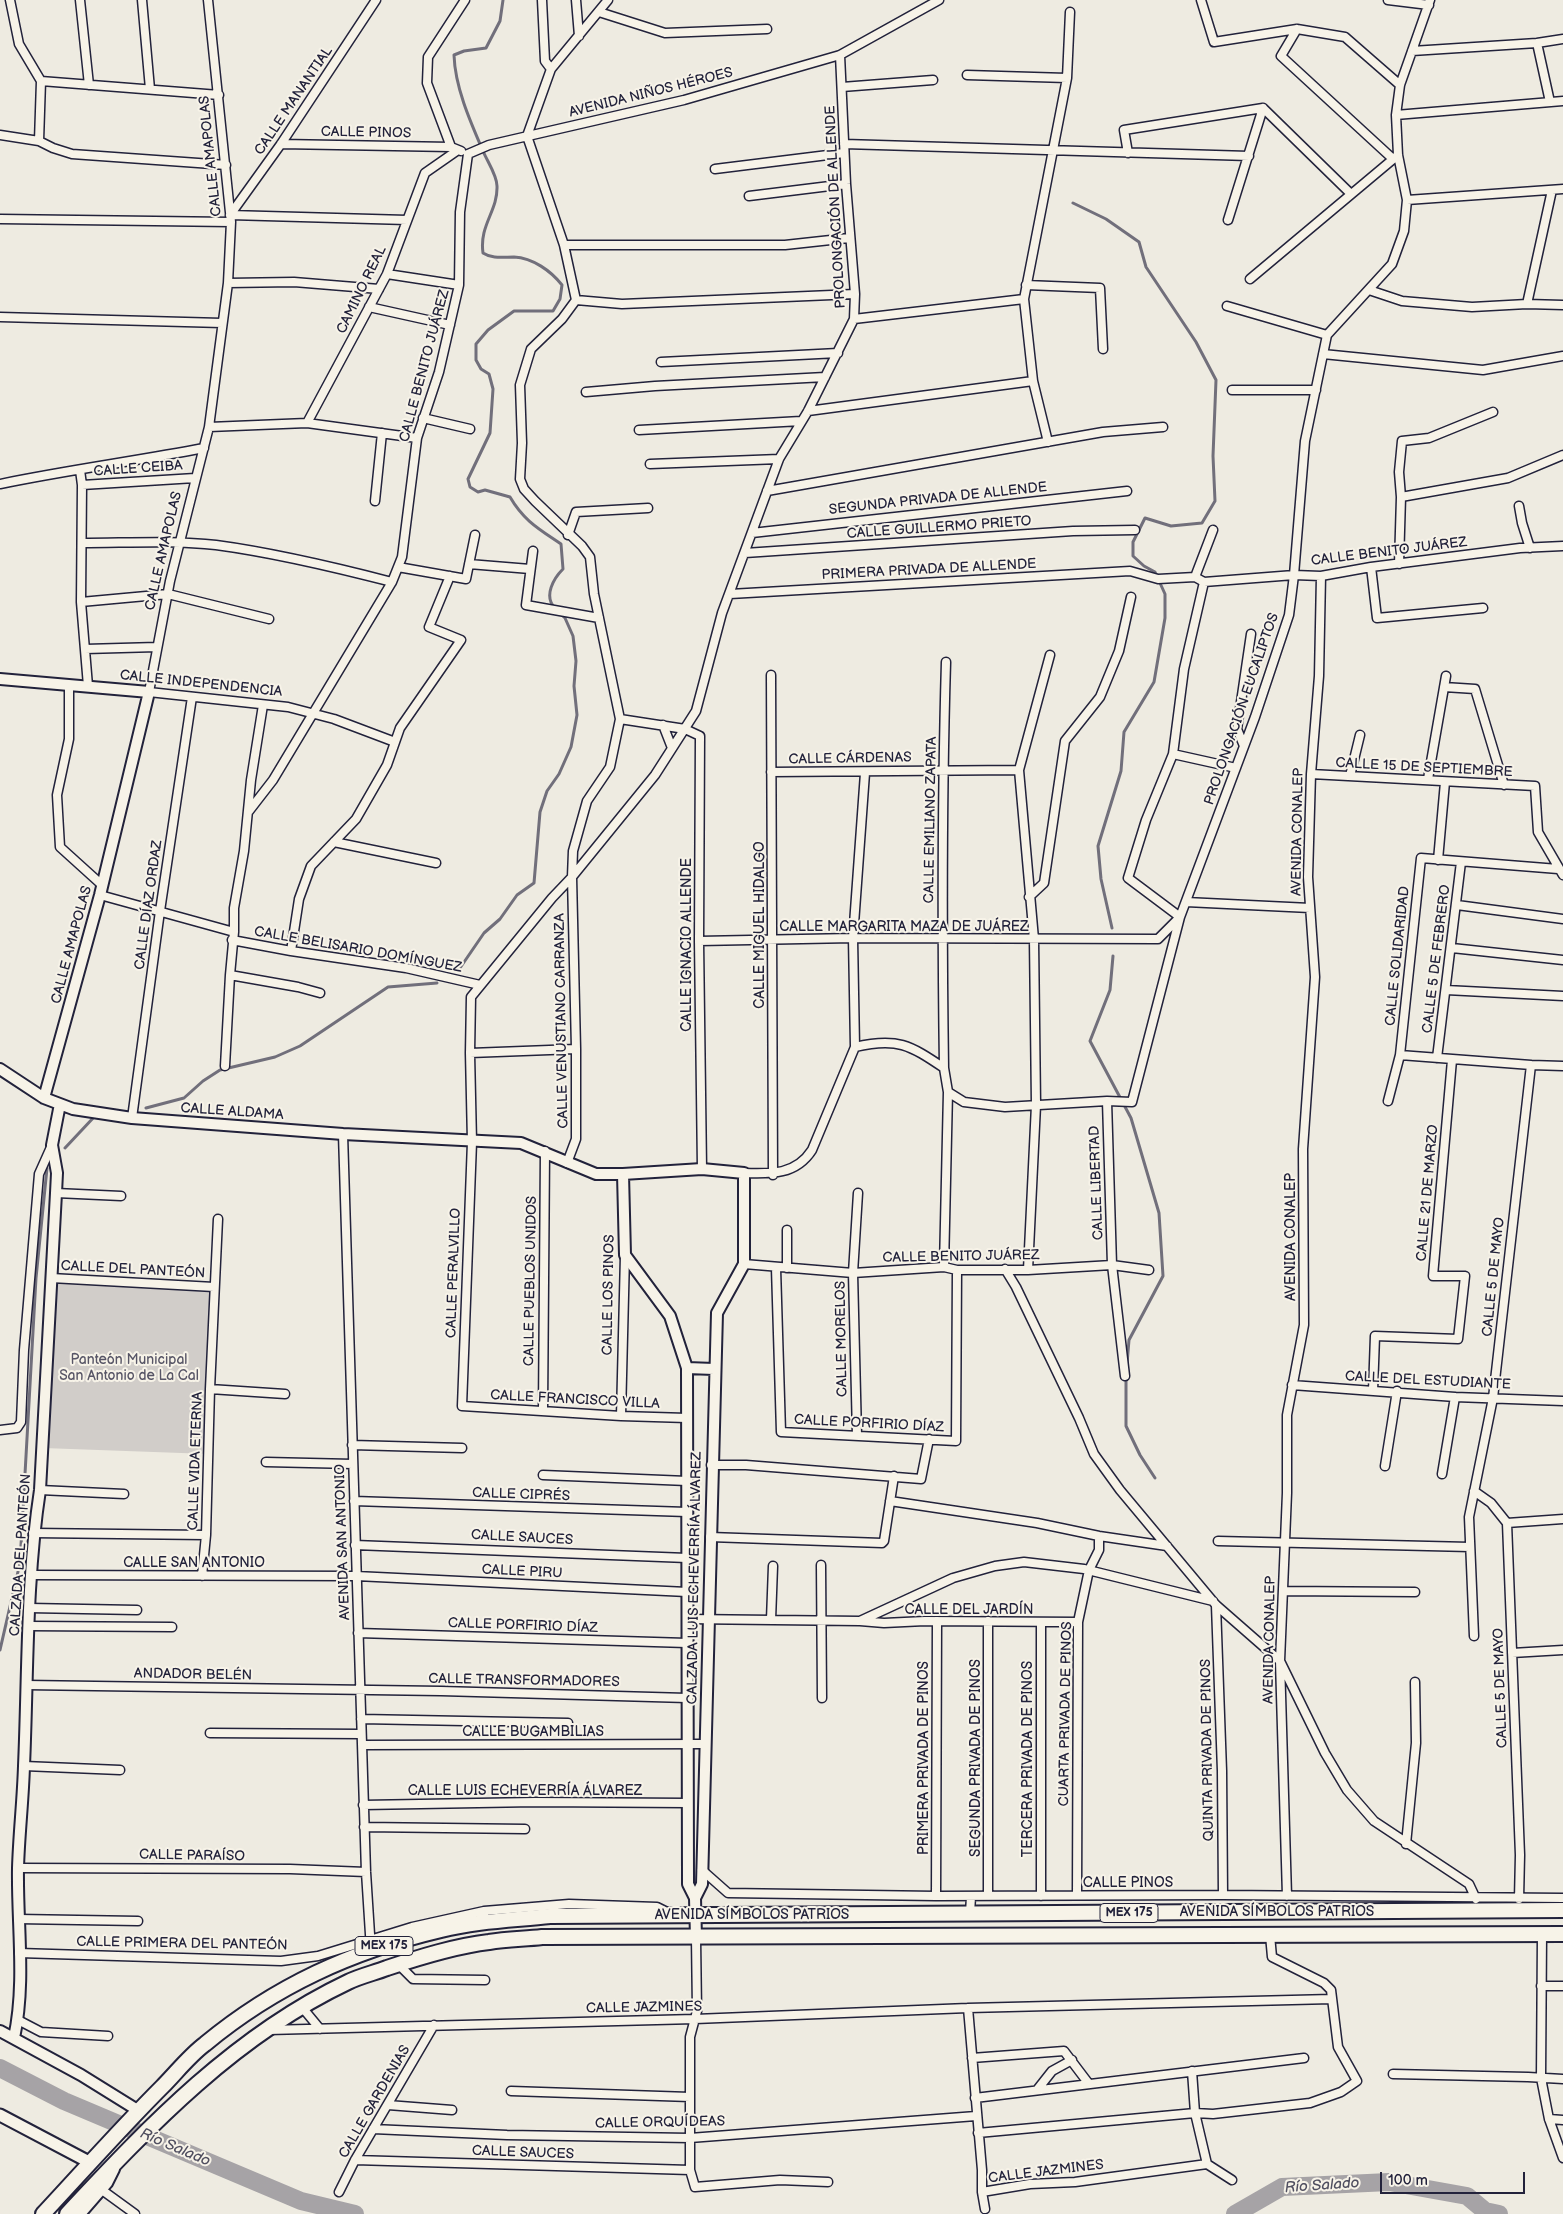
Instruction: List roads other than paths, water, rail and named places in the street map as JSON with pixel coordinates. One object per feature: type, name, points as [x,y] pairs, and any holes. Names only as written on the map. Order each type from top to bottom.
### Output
[{"type":"highway","name":"AVENIDA SÍMBOLOS PATRIOS","points":[[44,2214],[138,2111],[203,2045],[256,2006],[310,1974],[371,1944],[442,1930],[484,1917],[1563,1910]]},
{"type":"highway","name":"AVENIDA SÍMBOLOS PATRIOS","points":[[67,2214],[145,2131],[220,2063],[264,2030],[301,2006],[350,1981],[398,1964],[424,1956],[488,1942],[542,1937],[1563,1934]]},
{"type":"main road","points":[[0,2115],[91,2164]]},
{"type":"street","points":[[10,0],[19,44],[41,81],[40,141]]},
{"type":"street","points":[[80,0],[89,85]]},
{"type":"street","points":[[142,0],[150,89]]},
{"type":"street","name":"CALLE AMAPOLAS","points":[[44,1098],[101,890],[149,692],[168,594],[209,427],[228,283],[231,218],[208,0]]},
{"type":"street","name":"CALLE MANANTIAL","points":[[231,218],[376,0]]},
{"type":"street","points":[[465,0],[428,57],[427,83],[454,148],[470,153]]},
{"type":"street","points":[[542,0],[545,61],[552,69]]},
{"type":"street","points":[[576,0],[579,36]]},
{"type":"street","points":[[572,878],[655,775],[685,728],[620,719],[594,594],[590,557],[582,546],[568,535],[524,489],[520,479],[522,443],[520,385],[530,348],[562,319],[576,300],[564,245],[527,136],[552,69],[608,0]]},
{"type":"street","points":[[840,55],[939,0]]},
{"type":"street","points":[[1201,0],[1214,42],[1297,29],[1345,38],[1400,85]]},
{"type":"street","points":[[1227,306],[1327,335],[1392,264],[1404,231],[1407,200],[1396,157],[1396,115],[1400,85],[1430,2],[1388,0]]},
{"type":"street","points":[[599,12],[665,33],[767,29]]},
{"type":"street","points":[[1048,442],[1033,381],[1024,298],[1067,78],[1070,12]]},
{"type":"street","points":[[1297,29],[1281,56],[1396,157]]},
{"type":"street","points":[[1412,51],[1537,44],[1563,39]]},
{"type":"street","points":[[1537,44],[1550,102]]},
{"type":"street","name":"PROLONGACIÓN DE ALLENDE","points":[[685,728],[696,711],[703,678],[722,614],[778,459],[808,412],[854,318],[855,294],[849,238],[840,55]]},
{"type":"street","name":"AVENIDA NIÑOS HÉROES","points":[[470,153],[489,145],[684,100],[840,55]]},
{"type":"street","points":[[967,75],[1067,78]]},
{"type":"street","points":[[842,87],[933,80]]},
{"type":"street","points":[[41,81],[219,94]]},
{"type":"street","points":[[1396,115],[1563,100]]},
{"type":"street","points":[[1263,108],[1351,194]]},
{"type":"street","points":[[1128,153],[1124,130],[1263,108]]},
{"type":"street","points":[[1228,220],[1263,108]]},
{"type":"street","points":[[0,136],[40,141],[53,148],[72,154],[226,165]]},
{"type":"street","name":"CALLE PINOS","points":[[281,144],[454,148]]},
{"type":"street","points":[[844,144],[1249,156]]},
{"type":"street","name":"CAMINO REAL","points":[[307,423],[387,274],[425,173],[454,148]]},
{"type":"street","points":[[715,169],[844,152]]},
{"type":"street","name":"CALLE BENITO JUÁREZ","points":[[249,811],[273,780],[311,713],[392,582],[402,557],[417,438],[439,372],[459,286],[460,212],[470,153]]},
{"type":"street","points":[[1250,278],[1396,157]]},
{"type":"street","points":[[749,196],[846,184]]},
{"type":"street","points":[[1407,200],[1563,189]]},
{"type":"street","points":[[1527,304],[1552,190]]},
{"type":"street","points":[[0,219],[231,218],[407,220]]},
{"type":"street","points":[[564,245],[785,245],[849,238]]},
{"type":"street","points":[[387,274],[459,286]]},
{"type":"street","points":[[228,283],[294,282],[379,289]]},
{"type":"street","points":[[1026,285],[1100,288],[1103,350]]},
{"type":"street","points":[[1369,290],[1402,301],[1472,307],[1527,304],[1563,305]]},
{"type":"street","points":[[576,300],[622,304],[855,294]]},
{"type":"street","points":[[854,318],[1024,298]]},
{"type":"street","points":[[369,307],[450,325]]},
{"type":"street","points":[[0,318],[222,323]]},
{"type":"street","name":"PROLONGACIÓN EUCALIPTOS","points":[[948,1092],[964,1102],[1005,1107],[1107,1101],[1132,1102],[1180,917],[1244,746],[1289,615],[1305,441],[1327,335]]},
{"type":"street","points":[[661,362],[838,353]]},
{"type":"street","points":[[1323,354],[1483,370],[1563,356]]},
{"type":"street","points":[[586,392],[655,386],[825,377]]},
{"type":"street","points":[[808,412],[1033,381]]},
{"type":"street","points":[[1232,390],[1316,390]]},
{"type":"street","points":[[1399,564],[1400,497],[1398,472],[1401,444],[1405,440],[1428,438],[1493,412]]},
{"type":"street","points":[[423,418],[470,429]]},
{"type":"street","points":[[639,430],[801,421]]},
{"type":"street","points":[[209,427],[307,423],[417,438]]},
{"type":"street","points":[[767,491],[1102,432],[1163,427]]},
{"type":"street","points":[[376,501],[382,433]]},
{"type":"street","points":[[0,484],[93,466],[204,448]]},
{"type":"street","points":[[1400,497],[1508,478],[1563,455]]},
{"type":"street","points":[[650,464],[778,459]]},
{"type":"street","points":[[80,470],[82,486],[81,602],[88,686]]},
{"type":"street","name":"CALLE CEIBA","points":[[82,486],[196,478]]},
{"type":"street","name":"SEGUNDA PRIVADA DE ALLENDE","points":[[752,533],[1127,491]]},
{"type":"street","points":[[1519,506],[1530,548]]},
{"type":"street","points":[[568,535],[576,512],[648,508]]},
{"type":"street","name":"CALLE GUILLERMO PRIETO","points":[[745,553],[1073,531],[1135,530]]},
{"type":"street","points":[[1180,917],[1128,878],[1146,820],[1172,754],[1184,668],[1204,582],[1195,577],[1213,530]]},
{"type":"street","points":[[398,567],[466,578],[475,535]]},
{"type":"street","points":[[82,543],[181,542],[216,545],[312,561],[392,582]]},
{"type":"street","name":"CALLE BENITO JUÁREZ","points":[[1204,582],[1294,575],[1321,576],[1371,567],[1530,548],[1563,546]]},
{"type":"street","points":[[533,550],[526,605],[599,618]]},
{"type":"street","points":[[469,564],[530,569]]},
{"type":"street","points":[[1371,567],[1377,618],[1483,608]]},
{"type":"street","name":"PRIMERA PRIVADA DE ALLENDE","points":[[730,594],[1130,571],[1158,579],[1195,577]]},
{"type":"street","points":[[291,951],[301,889],[312,866],[356,819],[387,765],[400,728],[461,640],[429,627],[450,576]]},
{"type":"street","name":"AVENIDA CONALEP","points":[[1287,1896],[1280,1661],[1287,1493],[1287,1415],[1304,1325],[1303,1149],[1316,977],[1308,877],[1311,774],[1319,676],[1321,576]]},
{"type":"street","points":[[81,602],[168,594],[269,619]]},
{"type":"street","points":[[1029,897],[1044,883],[1065,741],[1100,697],[1118,651],[1131,597]]},
{"type":"street","points":[[1244,746],[1237,729],[1251,634]]},
{"type":"street","points":[[85,649],[158,647]]},
{"type":"street","points":[[1028,1270],[1036,1105],[1034,939],[1019,770],[1050,656]]},
{"type":"street","name":"CALLE EMILIANO ZAPATA","points":[[946,662],[942,938],[944,1068],[948,1092]]},
{"type":"street","name":"CALLE MIGUEL HIDALGO","points":[[771,675],[774,940],[773,1174]]},
{"type":"street","points":[[1428,779],[1446,676]]},
{"type":"street","name":"CALLE INDEPENDENCIA","points":[[0,679],[88,686],[288,707],[334,719],[395,742]]},
{"type":"street","points":[[69,685],[69,739],[57,795],[60,847],[101,890]]},
{"type":"street","points":[[1444,687],[1475,689],[1504,785]]},
{"type":"street","name":"CALLE DÍAZ ORDAZ","points":[[132,1118],[192,697]]},
{"type":"street","points":[[225,1066],[234,908],[244,851],[263,705]]},
{"type":"street","name":"CALLE VENUSTIANO CARRANZA","points":[[568,1163],[576,1139],[573,851],[587,802],[610,767],[620,719]]},
{"type":"street","points":[[662,725],[672,748]]},
{"type":"street","name":"CALLE IGNACIO ALLENDE","points":[[685,728],[700,736],[699,941],[702,1169]]},
{"type":"street","points":[[1350,776],[1360,735]]},
{"type":"street","points":[[1172,754],[1236,768]]},
{"type":"street","name":"CALLE CÁRDENAS","points":[[771,772],[865,773],[943,769],[1019,770]]},
{"type":"street","points":[[744,1264],[744,1174],[773,1174],[805,1161],[812,1150],[855,1046],[853,938],[865,773]]},
{"type":"street","name":"CALLE 15 DE SEPTIEMBRE","points":[[1311,774],[1535,786],[1538,832],[1561,872]]},
{"type":"street","points":[[1445,782],[1438,860],[1561,872]]},
{"type":"street","points":[[334,842],[436,863]]},
{"type":"street","name":"CALLE SOLIDARIDAD","points":[[1388,1101],[1400,1055],[1421,858],[1438,860]]},
{"type":"street","name":"CALLE 5 DE FEBRERO","points":[[1437,1058],[1452,948],[1461,862]]},
{"type":"street","name":"CALLE PERALVILLO","points":[[462,1406],[472,1142],[471,997],[552,898],[572,878]]},
{"type":"street","name":"CALLE BELISARIO DOMÍNGUEZ","points":[[101,890],[233,936],[291,951],[406,968],[480,985]]},
{"type":"street","points":[[1186,902],[1310,908]]},
{"type":"street","points":[[1456,905],[1563,919]]},
{"type":"street","name":"PROLONGACIÓN EUCALIPTOS","points":[[1110,939],[1158,939],[1180,917]]},
{"type":"street","name":"CALLE MARGARITA MAZA DE JUÁREZ","points":[[699,941],[853,938],[1110,939]]},
{"type":"street","points":[[1452,948],[1563,960]]},
{"type":"street","points":[[230,976],[298,987],[320,993]]},
{"type":"street","points":[[1446,990],[1563,996]]},
{"type":"street","points":[[855,1046],[870,1043],[900,1043],[918,1050],[944,1068]]},
{"type":"street","points":[[470,1053],[576,1049]]},
{"type":"street","points":[[1400,1055],[1563,1066]]},
{"type":"street","name":"CALLE 21 DE MARZO","points":[[1373,1391],[1375,1336],[1458,1339],[1465,1276],[1433,1276],[1452,1060]]},
{"type":"street","name":"CALLE 5 DE MAYO","points":[[1474,1636],[1469,1517],[1493,1398],[1531,1065]]},
{"type":"street","name":"CALLE ALDAMA","points":[[0,1069],[44,1098],[73,1109],[132,1118],[343,1134],[472,1142],[495,1140],[521,1143],[545,1151],[596,1174],[702,1169],[744,1174]]},
{"type":"street","points":[[944,1267],[948,1092]]},
{"type":"street","name":"CALLE LIBERTAD","points":[[1107,1101],[1112,1265],[1125,1376]]},
{"type":"street","name":"CALZADA DEL PANTEÓN","points":[[14,2038],[18,2020],[18,1868],[31,1575],[40,1490],[57,1174],[52,1145],[60,1104]]},
{"type":"street","name":"AVENIDA SAN ANTONIO","points":[[343,1134],[364,1827],[371,1944]]},
{"type":"street","points":[[0,1430],[17,1428],[21,1422],[24,1350],[39,1174],[52,1145]]},
{"type":"street","name":"CALLE PUEBLOS UNIDOS","points":[[543,1411],[545,1151]]},
{"type":"street","name":"CALLE LOS PINOS","points":[[621,1416],[625,1255],[624,1174]]},
{"type":"street","points":[[56,1193],[121,1196]]},
{"type":"street","name":"CALLE MORELOS","points":[[857,1436],[853,1273],[858,1193]]},
{"type":"street","name":"CALLE VIDA ETERNA","points":[[202,1576],[206,1535],[210,1389],[218,1219]]},
{"type":"street","points":[[787,1230],[787,1268]]},
{"type":"street","name":"CALZADA LUIS ECHEVERRÍA ÁLVAREZ","points":[[625,1255],[670,1316],[687,1368],[688,1884],[695,1898]]},
{"type":"street","name":"CALLE BENITO JUÁREZ","points":[[744,1264],[853,1273],[944,1267],[957,1270],[1028,1270],[1112,1265],[1149,1270]]},
{"type":"street","name":"CALZADA LUIS ECHEVERRÍA ÁLVAREZ","points":[[696,1938],[695,1898],[702,1884],[714,1369],[717,1313],[744,1264]]},
{"type":"street","name":"CALLE PORFIRIO DÍAZ","points":[[776,1268],[781,1432],[956,1441],[957,1270]]},
{"type":"street","points":[[1005,1269],[1037,1330],[1094,1454],[1120,1490],[1214,1603],[1280,1661],[1325,1752],[1347,1790],[1374,1820],[1406,1844],[1469,1884],[1476,1899]]},
{"type":"street","name":"CALLE DEL PANTEÓN","points":[[51,1278],[214,1287]]},
{"type":"street","points":[[687,1368],[714,1369]]},
{"type":"street","name":"CALLE DEL ESTUDIANTE","points":[[1292,1385],[1397,1391],[1455,1397],[1563,1401]]},
{"type":"street","points":[[210,1389],[285,1394]]},
{"type":"street","points":[[1385,1466],[1397,1391]]},
{"type":"street","points":[[1442,1474],[1455,1397]]},
{"type":"street","name":"CALLE FRANCISCO VILLA","points":[[462,1406],[621,1416],[687,1418]]},
{"type":"street","points":[[712,1465],[746,1465],[921,1479],[929,1439]]},
{"type":"street","points":[[352,1445],[462,1448]]},
{"type":"street","points":[[266,1462],[353,1464]]},
{"type":"street","points":[[543,1475],[687,1481]]},
{"type":"street","points":[[710,1537],[882,1543],[884,1541],[894,1476]]},
{"type":"street","points":[[40,1490],[124,1494]]},
{"type":"street","points":[[1474,1491],[1491,1503],[1507,1523],[1563,1519]]},
{"type":"street","name":"CALLE CIPRÉS","points":[[354,1501],[687,1512]]},
{"type":"street","points":[[890,1501],[1037,1523],[1099,1536],[1167,1546]]},
{"type":"street","name":"CALLE 5 DE MAYO","points":[[1507,1523],[1520,1855],[1519,1899]]},
{"type":"street","points":[[34,1533],[206,1535]]},
{"type":"street","name":"CUARTA PRIVADA DE PINOS","points":[[1077,1895],[1078,1622],[1089,1570],[1098,1550],[1099,1536]]},
{"type":"street","points":[[1218,1541],[1470,1547]]},
{"type":"street","name":"CALLE SAUCES","points":[[355,1545],[687,1558]]},
{"type":"street","points":[[860,1621],[953,1578],[995,1566],[1024,1562],[1089,1570],[1214,1603]]},
{"type":"street","points":[[821,1565],[822,1698]]},
{"type":"street","points":[[771,1620],[773,1566]]},
{"type":"street","name":"CALLE SAN ANTONIO","points":[[31,1575],[356,1576]]},
{"type":"street","name":"CALLE PIRU","points":[[356,1576],[687,1592]]},
{"type":"street","points":[[1283,1591],[1415,1592]]},
{"type":"street","name":"QUINTA PRIVADA DE PINOS","points":[[1214,1603],[1222,1771],[1223,1895]]},
{"type":"street","points":[[30,1608],[137,1610]]},
{"type":"street","name":"CALLE DEL JARDÍN","points":[[687,1619],[821,1620],[884,1623],[937,1621],[1078,1622]]},
{"type":"street","name":"PRIMERA PRIVADA DE PINOS","points":[[936,1896],[937,1621]]},
{"type":"street","name":"SEGUNDA PRIVADA DE PINOS","points":[[988,1621],[988,1895]]},
{"type":"street","name":"TERCERA PRIVADA DE PINOS","points":[[1041,1622],[1041,1896]]},
{"type":"street","points":[[29,1626],[172,1627]]},
{"type":"street","name":"CALLE PORFIRIO DÍAZ","points":[[358,1633],[687,1643]]},
{"type":"street","points":[[1512,1653],[1563,1650]]},
{"type":"street","points":[[1406,1844],[1416,1743],[1415,1682]]},
{"type":"street","name":"ANDADOR BELÉN","points":[[26,1685],[360,1690]]},
{"type":"street","name":"CALLE TRANSFORMADORES","points":[[360,1690],[469,1691],[687,1698]]},
{"type":"street","points":[[361,1719],[568,1723]]},
{"type":"street","points":[[210,1733],[361,1734]]},
{"type":"street","name":"CALLE BUGAMBILIAS","points":[[362,1745],[705,1744]]},
{"type":"street","points":[[24,1766],[120,1770]]},
{"type":"street","name":"CALLE LUIS ECHEVERRÍA ÁLVAREZ","points":[[364,1805],[535,1802],[688,1803]]},
{"type":"street","points":[[364,1827],[524,1829]]},
{"type":"street","name":"CALLE PARAÍSO","points":[[18,1868],[290,1869],[366,1872]]},
{"type":"street","name":"CALLE PINOS","points":[[702,1870],[728,1894],[1563,1898]]},
{"type":"street","points":[[970,1914],[971,1896]]},
{"type":"street","points":[[1344,1911],[1345,1897]]},
{"type":"street","points":[[18,1919],[138,1921]]},
{"type":"street","points":[[1542,1934],[1541,2078],[1549,2119],[1563,2158]]},
{"type":"street","points":[[978,2133],[1195,2113],[1213,2114],[1310,2103],[1341,2092],[1357,2081],[1338,2047],[1331,1990],[1324,1982],[1272,1957],[1270,1936]]},
{"type":"street","points":[[696,1938],[697,2011],[690,2037],[690,2170],[695,2187],[780,2180],[828,2182]]},
{"type":"street","name":"CALLE PRIMERA DEL PANTEÓN","points":[[19,1953],[281,1961],[318,1956],[371,1944]]},
{"type":"street","points":[[398,1964],[413,1979],[485,1980]]},
{"type":"street","points":[[1541,1986],[1563,1986]]},
{"type":"street","name":"CALLE JAZMINES","points":[[264,2030],[695,2019],[968,2008],[1332,2000]]},
{"type":"street","points":[[301,2006],[320,2029]]},
{"type":"street","name":"CALLE JAZMINES","points":[[968,2008],[982,2192],[1030,2184],[1075,2182],[1207,2164]]},
{"type":"street","points":[[18,2020],[41,2032],[108,2036]]},
{"type":"street","name":"CALLE GARDENIAS","points":[[340,2192],[355,2160],[434,2025]]},
{"type":"street","points":[[0,2031],[81,2075],[138,2111]]},
{"type":"street","points":[[972,2058],[1064,2051],[1089,2084]]},
{"type":"street","points":[[975,2098],[1304,2058]]},
{"type":"street","points":[[1037,2090],[1052,2071],[1072,2060]]},
{"type":"street","points":[[1192,2071],[1195,2113],[1207,2164],[1232,2180]]},
{"type":"street","points":[[1393,2074],[1563,2079]]},
{"type":"street","points":[[511,2091],[690,2096]]},
{"type":"street","points":[[388,2105],[452,2110]]},
{"type":"street","name":"CALLE ORQUÍDEAS","points":[[373,2129],[507,2135],[690,2138],[976,2116]]},
{"type":"street","points":[[1549,2119],[1563,2120]]},
{"type":"street","name":"AVENIDA SÍMBOLOS PATRIOS","points":[[80,2214],[102,2190],[122,2156]]},
{"type":"street","name":"CALLE SAUCES","points":[[355,2160],[690,2170]]},
{"type":"street","points":[[102,2190],[135,2214]]},
{"type":"street","points":[[982,2192],[985,2209]]},
{"type":"waterway","points":[[503,0],[500,21],[486,48],[464,51],[454,55],[457,79],[464,104],[497,182],[497,195],[482,243],[483,253],[494,257],[514,257],[528,260],[547,270],[562,285],[560,299],[553,311],[514,311],[488,330],[476,344],[476,360],[481,369],[489,374],[493,389],[490,433],[468,479],[470,487],[478,492],[485,490],[510,497],[526,518],[561,544],[563,569],[553,582],[550,593],[550,598],[555,608]]},
{"type":"waterway","points":[[1073,203],[1106,219],[1139,242],[1146,267],[1196,342],[1216,380],[1213,456],[1215,501],[1202,523],[1171,526],[1145,518],[1133,542],[1133,556],[1144,566],[1155,572],[1165,594],[1165,618],[1154,682],[1124,732],[1121,771],[1098,846],[1101,879],[1112,928]]},
{"type":"waterway","points":[[460,968],[484,933],[500,919],[517,895],[534,883],[540,812],[547,791],[559,774],[571,747],[577,715],[574,686],[576,661],[573,636],[565,618],[559,612]]},
{"type":"waterway","points":[[1113,956],[1110,990],[1090,1041],[1131,1118],[1159,1213],[1163,1276],[1129,1340],[1127,1364]]},
{"type":"waterway","points":[[146,1108],[184,1098],[203,1081],[220,1070],[275,1057],[300,1046],[388,987],[437,983]]},
{"type":"waterway","points":[[65,1148],[95,1116]]},
{"type":"waterway","points":[[0,1650],[20,1563],[36,1278],[47,1168]]},
{"type":"waterway","points":[[1126,1378],[1126,1426],[1140,1455],[1155,1478]]},
{"type":"waterway","name":"Río Salado","points":[[0,2068],[64,2101],[301,2201],[355,2214]]},
{"type":"waterway","name":"Río Salado","points":[[1235,2214],[1282,2187],[1389,2182],[1467,2196],[1485,2211],[1499,2214]]},
{"type":"park label","name":"Panteón Municipal San Antonio de La Cal","points":[[129,1368]]}]
